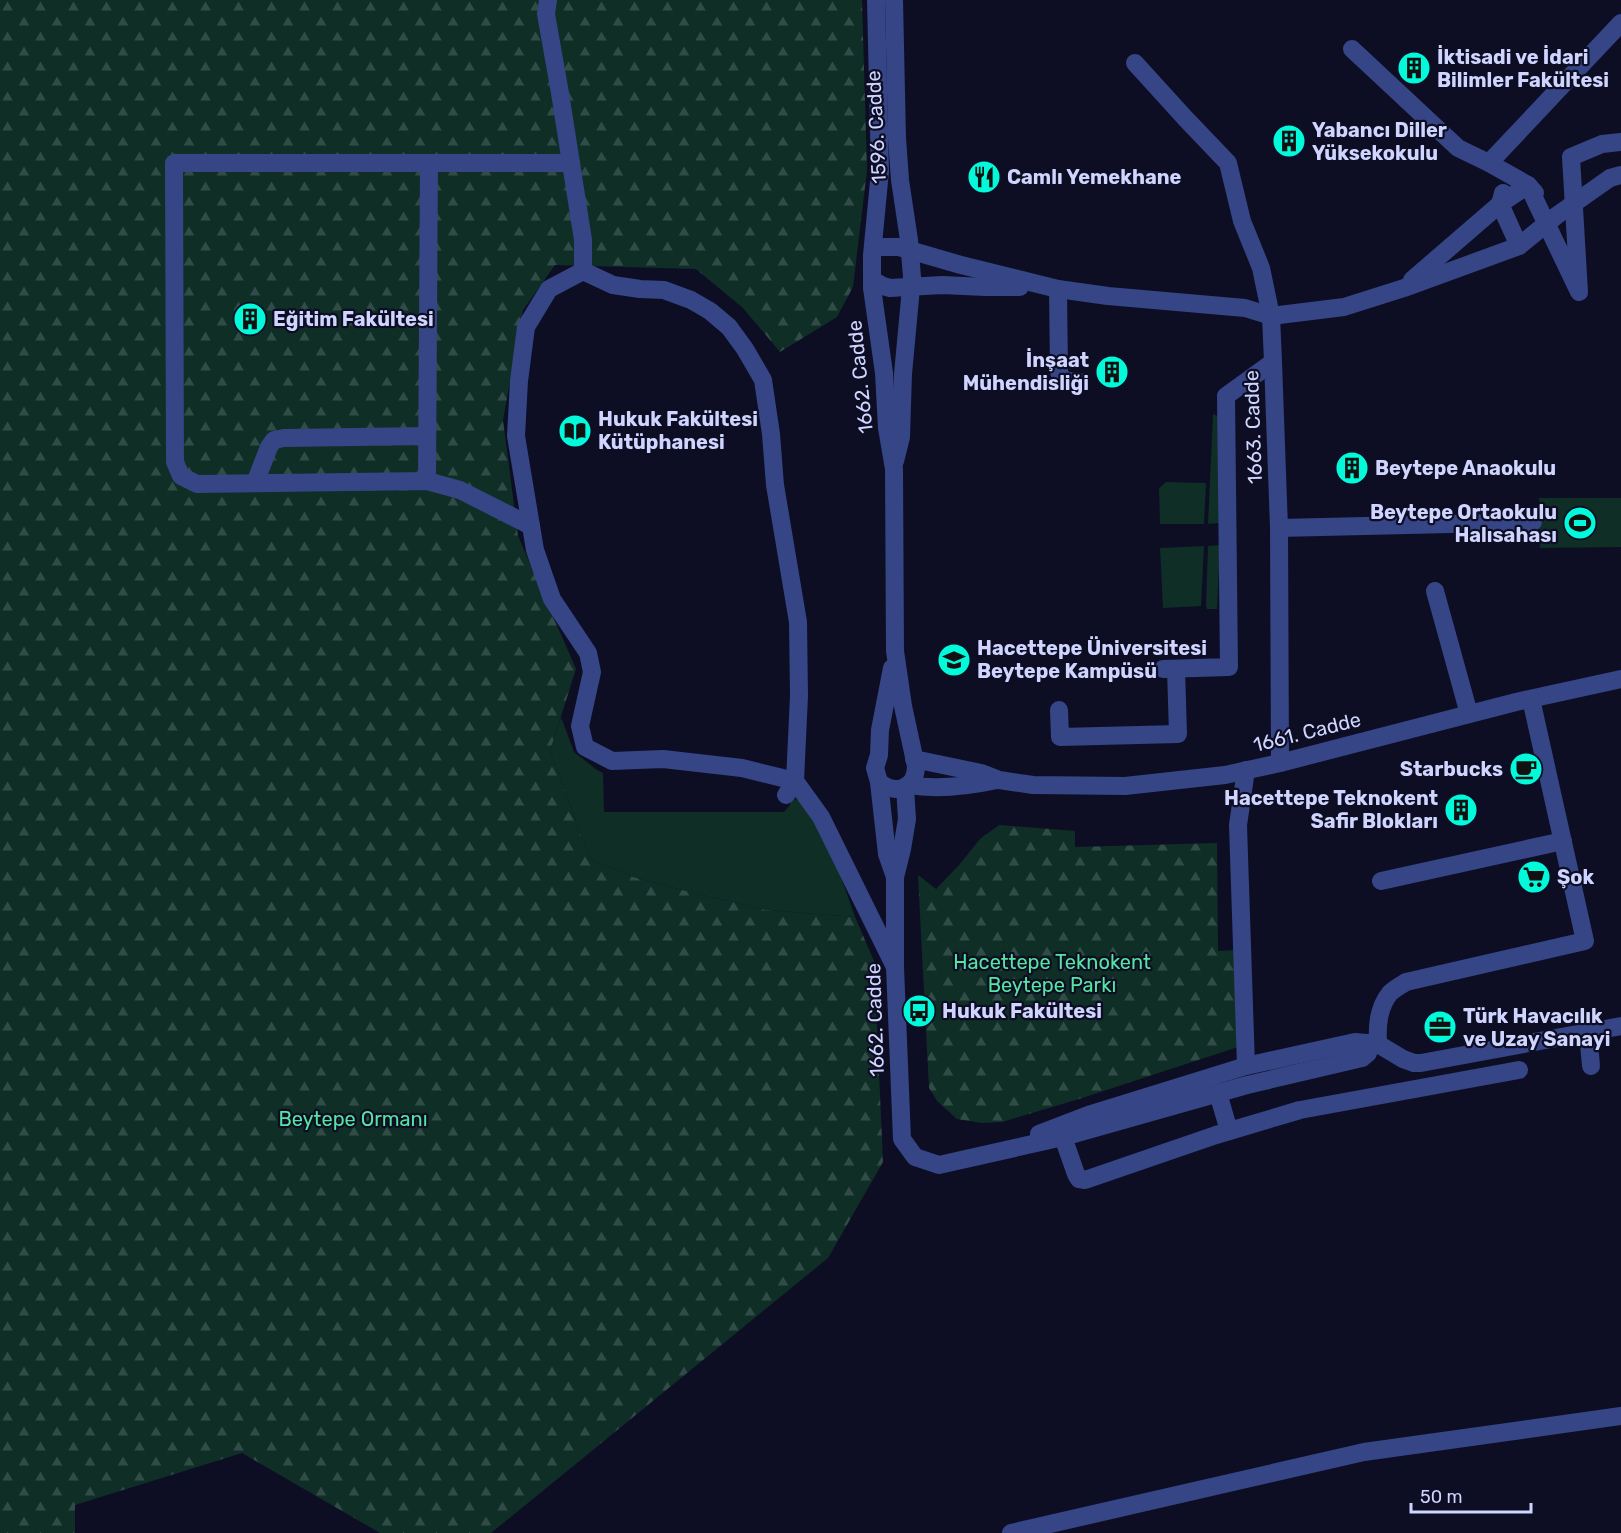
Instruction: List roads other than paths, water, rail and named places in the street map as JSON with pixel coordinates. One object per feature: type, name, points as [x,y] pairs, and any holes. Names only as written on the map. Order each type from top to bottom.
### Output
[{"type":"street","points":[[548,0],[546,14],[583,240],[583,271]]},
{"type":"street","name":"1596. Cadde","points":[[872,280],[880,171],[876,0]]},
{"type":"street","name":"1596. Cadde","points":[[894,0],[897,138],[900,180],[910,250],[911,286]]},
{"type":"street","points":[[1489,162],[1621,23]]},
{"type":"street","points":[[1352,49],[1458,148],[1489,162],[1528,185],[1556,216]]},
{"type":"street","name":"1663. Cadde","points":[[1135,63],[1228,163],[1242,221],[1262,268],[1271,316],[1273,362],[1279,528],[1280,763]]},
{"type":"street","points":[[1528,185],[1579,292],[1571,157],[1602,144],[1621,142]]},
{"type":"street","points":[[531,526],[460,490],[427,481],[197,484],[181,476],[175,462],[174,163],[571,163]]},
{"type":"street","points":[[427,481],[429,163]]},
{"type":"street","points":[[1509,174],[1500,204],[1519,246]]},
{"type":"street","points":[[873,247],[899,247],[1052,288],[1108,296],[1245,309],[1271,316],[1344,307],[1404,288],[1519,246],[1556,216],[1610,178],[1621,175]]},
{"type":"street","points":[[1404,288],[1500,204],[1528,185]]},
{"type":"street","points":[[583,271],[549,289],[526,327],[519,381],[516,436],[535,550],[552,599],[588,653],[592,672],[580,726],[585,747],[612,761],[663,759],[742,768],[790,788],[821,817],[895,967]]},
{"type":"street","points":[[583,271],[613,285],[664,290],[692,300],[729,327],[746,349],[764,380],[775,485],[798,622],[799,696],[790,788]]},
{"type":"street","points":[[872,280],[890,288],[942,285],[1052,288]]},
{"type":"street","name":"1662. Cadde","points":[[872,280],[884,373],[887,428],[894,469],[895,651],[903,706],[916,766],[916,773],[907,786],[907,819],[895,877],[895,967],[902,1139],[915,1157],[939,1165],[1009,1150]]},
{"type":"street","name":"1662. Cadde","points":[[894,469],[901,437],[903,374],[911,286]]},
{"type":"street","points":[[1052,288],[1059,372],[1061,378],[1080,382]]},
{"type":"street","points":[[1059,710],[1060,737],[1178,734],[1169,669],[1229,667],[1226,396],[1273,362]]},
{"type":"street","points":[[255,483],[274,440],[427,436]]},
{"type":"street","points":[[1279,528],[1533,522]]},
{"type":"street","points":[[1435,591],[1469,714]]},
{"type":"street","name":"1662. Cadde","points":[[895,651],[880,730],[879,755],[874,768],[879,782],[886,846],[895,877]]},
{"type":"street","name":"1661. Cadde","points":[[914,759],[981,773],[999,780],[1033,785],[1125,786],[1225,775],[1621,679]]},
{"type":"street","points":[[1009,1150],[1218,1093],[1362,1058],[1374,1044],[1380,1013],[1391,992],[1406,982],[1585,941],[1531,699]]},
{"type":"street","points":[[879,755],[891,748],[898,748],[910,753],[914,759]]},
{"type":"street","points":[[1246,771],[1238,825],[1246,1066]]},
{"type":"street","name":"1661. Cadde","points":[[907,786],[924,788],[980,784],[999,780]]},
{"type":"street","points":[[879,782],[891,789],[907,786]]},
{"type":"street","points":[[1382,881],[1563,841]]},
{"type":"street","points":[[1009,1150],[1043,1132],[1065,1124],[1246,1066],[1355,1042],[1365,1041],[1407,1061],[1421,1063],[1621,1026]]},
{"type":"street","points":[[1588,1032],[1591,1066]]},
{"type":"street","points":[[1063,1137],[1077,1176],[1084,1180],[1228,1131],[1300,1110],[1519,1070]]},
{"type":"street","points":[[1218,1093],[1228,1131]]},
{"type":"street","points":[[1011,1533],[1364,1452],[1621,1416]]},
{"type":"place","name":"İktisadi ve İdari Bilimler Fakültesi","points":[[1414,68]]},
{"type":"place","name":"Yabancı Diller Yüksekokulu","points":[[1289,141]]},
{"type":"place","name":"Camlı Yemekhane","points":[[984,177]]},
{"type":"place","name":"Eğitim Fakültesi","points":[[250,319]]},
{"type":"place","name":"İnşaat Mühendisliği","points":[[1112,372]]},
{"type":"place","name":"Hukuk Fakültesi Kütüphanesi","points":[[575,431]]},
{"type":"place","name":"Beytepe Anaokulu","points":[[1352,468]]},
{"type":"place","name":"Beytepe Ortaokulu Halısahası","points":[[1580,523]]},
{"type":"place","name":"Hacettepe Üniversitesi Beytepe Kampüsü","points":[[954,660]]},
{"type":"place","name":"Starbucks","points":[[1526,769]]},
{"type":"place","name":"Hacettepe Teknokent Safir Blokları","points":[[1461,810]]},
{"type":"place","name":"Şok","points":[[1534,877]]},
{"type":"place","name":"Hukuk Fakültesi","points":[[919,1011]]},
{"type":"place","name":"Türk Havacılık ve Uzay Sanayi","points":[[1440,1027]]},
{"type":"park label","name":"Hacettepe Teknokent Beytepe Parkı","points":[[1052,974]]},
{"type":"park label","name":"Beytepe Ormanı","points":[[353,1119]]}]
